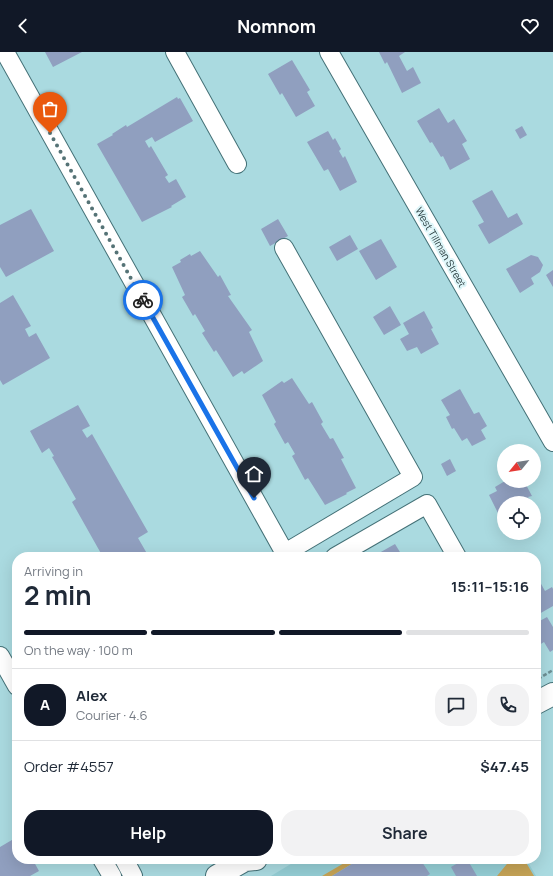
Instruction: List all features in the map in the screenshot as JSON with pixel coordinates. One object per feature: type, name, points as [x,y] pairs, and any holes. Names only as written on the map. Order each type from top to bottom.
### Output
[{"type":"main road","points":[[218,876],[238,864]]},
{"type":"main road","points":[[257,876],[265,864]]},
{"type":"street","points":[[4,52],[284,552]]},
{"type":"street","points":[[175,52],[237,164]]},
{"type":"street","name":"West Tillman Street","points":[[329,52],[553,442]]},
{"type":"street","points":[[284,248],[413,477],[291,552]]},
{"type":"street","points":[[344,552],[427,504],[454,552]]},
{"type":"street","points":[[0,656],[12,677]]},
{"type":"street","points":[[105,864],[112,876]]},
{"type":"street","points":[[127,864],[133,876]]},
{"type":"path","points":[[541,677],[553,670]]},
{"type":"shaded area","points":[[291,864],[529,864],[536,876],[271,876]]},
{"type":"shaded area","points":[[342,864],[352,864],[332,876],[322,876]]},
{"type":"shaded area","points":[[507,864],[527,864],[534,876],[497,876]]},
{"type":"building","points":[[45,52],[82,52],[53,67]]},
{"type":"building","points":[[379,52],[405,52],[399,56],[407,71],[413,67],[421,83],[402,93],[387,62],[385,64]]},
{"type":"building","points":[[292,60],[310,90],[307,92],[315,106],[296,117],[282,93],[280,95],[268,74]]},
{"type":"building","points":[[177,97],[178,99],[180,98],[193,121],[155,142],[152,137],[145,141],[149,148],[151,146],[168,175],[165,177],[169,183],[176,179],[186,197],[171,206],[172,207],[142,222],[97,144],[113,135],[112,134],[126,125],[127,127]]},
{"type":"building","points":[[439,108],[448,123],[454,119],[467,141],[462,144],[470,159],[450,170],[443,156],[441,157],[432,142],[430,143],[417,121]]},
{"type":"building","points":[[522,126],[527,135],[520,139],[515,130]]},
{"type":"building","points":[[328,131],[333,140],[335,138],[341,149],[339,151],[343,158],[345,156],[357,182],[340,191],[328,169],[324,171],[307,142]]},
{"type":"building","points":[[492,190],[508,218],[517,213],[523,224],[489,244],[478,225],[484,222],[472,201]]},
{"type":"building","points":[[31,209],[54,251],[6,277],[0,267],[0,225]]},
{"type":"building","points":[[278,219],[288,236],[270,246],[261,229]]},
{"type":"building","points":[[350,235],[358,249],[337,261],[329,247]]},
{"type":"building","points":[[381,239],[397,267],[376,280],[359,251]]},
{"type":"building","points":[[200,251],[218,277],[220,275],[231,295],[228,296],[252,330],[249,332],[263,361],[244,374],[242,371],[233,377],[216,350],[214,352],[202,333],[205,331],[195,314],[193,316],[182,297],[185,295],[172,267],[181,262],[180,260],[190,254],[191,256]]},
{"type":"building","points":[[531,255],[538,257],[543,265],[540,272],[531,278],[534,284],[520,293],[506,269]]},
{"type":"building","points":[[553,270],[553,287],[546,275]]},
{"type":"building","points":[[13,295],[31,326],[25,329],[29,337],[36,333],[50,358],[3,385],[0,380],[0,303]]},
{"type":"building","points":[[390,306],[401,325],[384,335],[373,317]]},
{"type":"building","points":[[424,311],[439,344],[421,354],[417,347],[407,351],[400,339],[409,334],[403,323]]},
{"type":"building","points":[[292,378],[309,404],[312,402],[323,422],[321,424],[330,439],[333,438],[344,458],[341,459],[356,488],[325,505],[308,478],[305,480],[292,456],[295,454],[288,442],[285,444],[274,424],[276,422],[262,395],[282,381],[284,383]]},
{"type":"building","points":[[460,389],[474,414],[479,412],[487,426],[481,430],[486,439],[472,446],[467,438],[462,441],[454,428],[452,429],[446,417],[450,415],[441,400]]},
{"type":"building","points":[[78,405],[90,426],[82,430],[87,438],[92,434],[148,532],[138,538],[146,552],[100,552],[72,502],[76,499],[52,457],[54,456],[49,448],[42,453],[30,431]]},
{"type":"building","points":[[450,459],[456,471],[447,476],[441,464]]},
{"type":"building","points":[[497,486],[497,488],[528,488],[532,496],[497,496],[497,511],[489,495],[497,491],[495,487]]},
{"type":"building","points":[[395,544],[400,552],[381,552]]},
{"type":"building","points":[[541,584],[545,591],[552,587],[553,606],[541,613]]},
{"type":"building","points":[[547,617],[553,627],[553,650],[550,652],[544,642],[541,644],[541,620]]},
{"type":"building","points":[[12,840],[12,864],[35,864],[39,871],[30,876],[0,876],[0,847]]},
{"type":"building","points":[[352,864],[423,864],[430,874],[427,876],[332,876]]},
{"type":"building","points":[[456,864],[470,864],[477,876],[456,876],[451,867]]},
{"type":"way so far","points":[[50,133],[143,300]]},
{"type":"route","points":[[143,300],[254,498]]}]
